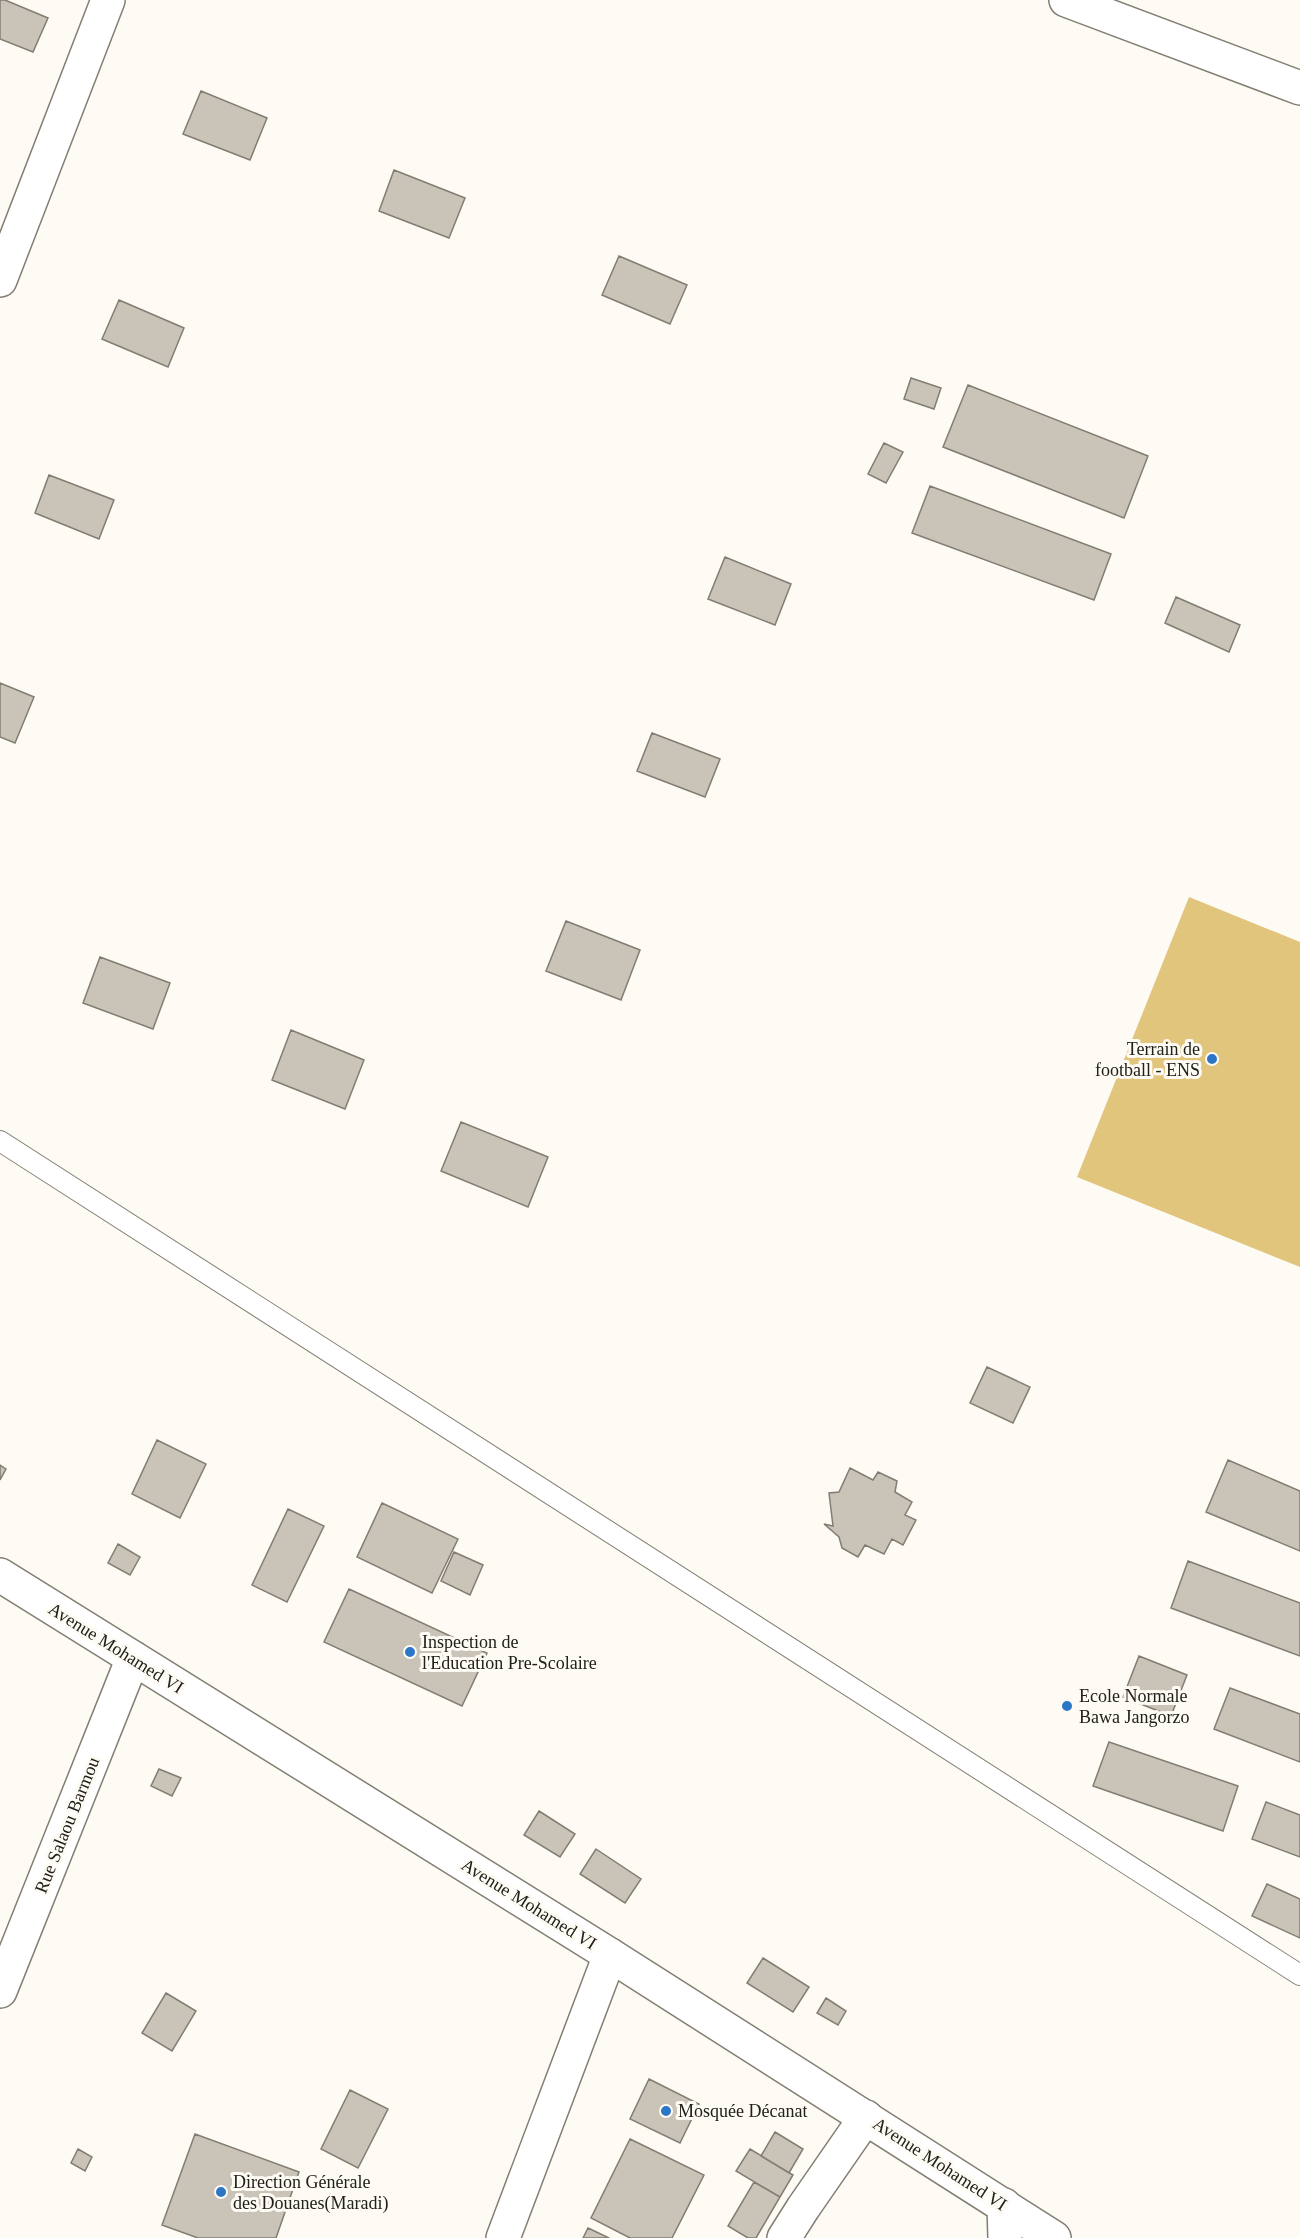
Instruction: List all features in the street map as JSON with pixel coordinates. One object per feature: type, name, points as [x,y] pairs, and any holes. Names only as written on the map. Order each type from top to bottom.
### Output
[{"type":"street","points":[[0,280],[108,0]]},
{"type":"street","points":[[1066,0],[1300,88]]},
{"type":"street","name":"Avenue Mohamed VI","points":[[0,1575],[610,1955],[1054,2238]]},
{"type":"street","name":"Rue Salaou Barmou","points":[[0,1991],[133,1658]]},
{"type":"street","points":[[503,2238],[610,1955]]},
{"type":"street","points":[[784,2238],[867,2117]]},
{"type":"street","points":[[1004,2205],[1005,2238]]},
{"type":"lane","points":[[0,1141],[1300,1975]]},
{"type":"shaded area","name":"Terrain de football - ENS","points":[[1189,897],[1300,942],[1300,1267],[1077,1177]]},
{"type":"building","points":[[0,0],[48,18],[33,52],[0,39]]},
{"type":"building","points":[[201,91],[267,118],[250,160],[183,134]]},
{"type":"building","points":[[394,170],[465,198],[449,238],[379,211]]},
{"type":"building","points":[[619,256],[687,285],[670,324],[602,295]]},
{"type":"building","points":[[119,300],[184,328],[168,367],[102,339]]},
{"type":"building","points":[[911,378],[941,388],[934,409],[904,399]]},
{"type":"building","points":[[968,385],[1148,456],[1124,518],[943,447]]},
{"type":"building","points":[[884,443],[903,452],[886,483],[868,474]]},
{"type":"building","points":[[49,475],[114,500],[99,539],[35,513]]},
{"type":"building","points":[[930,486],[1111,554],[1094,600],[912,533]]},
{"type":"building","points":[[725,557],[791,584],[775,625],[708,599]]},
{"type":"building","points":[[1176,597],[1240,625],[1229,652],[1165,623]]},
{"type":"building","points":[[0,683],[34,697],[15,743],[0,737]]},
{"type":"building","points":[[652,733],[720,759],[705,797],[637,771]]},
{"type":"building","points":[[566,921],[640,950],[621,1000],[546,971]]},
{"type":"building","points":[[100,957],[170,983],[153,1029],[83,1003]]},
{"type":"building","points":[[291,1030],[364,1060],[345,1109],[272,1080]]},
{"type":"building","points":[[461,1122],[548,1157],[528,1207],[441,1171]]},
{"type":"building","points":[[987,1367],[1030,1387],[1013,1423],[970,1403]]},
{"type":"building","points":[[157,1440],[206,1464],[180,1518],[132,1494]]},
{"type":"building","points":[[1228,1460],[1300,1491],[1300,1551],[1206,1512]]},
{"type":"building","points":[[0,1465],[6,1469],[0,1480]]},
{"type":"building","points":[[850,1468],[873,1480],[878,1472],[897,1481],[895,1492],[912,1502],[905,1515],[916,1520],[903,1545],[892,1539],[884,1554],[865,1545],[858,1557],[842,1548],[839,1537],[824,1524],[833,1526],[829,1493],[839,1492]]},
{"type":"building","points":[[382,1503],[458,1539],[432,1593],[357,1557]]},
{"type":"building","points":[[288,1509],[324,1526],[287,1602],[252,1585]]},
{"type":"building","points":[[118,1544],[140,1557],[130,1575],[108,1563]]},
{"type":"building","points":[[454,1552],[483,1565],[470,1595],[441,1581]]},
{"type":"building","points":[[1188,1561],[1300,1603],[1300,1656],[1171,1608]]},
{"type":"building","points":[[349,1589],[487,1653],[462,1706],[324,1642]]},
{"type":"building","points":[[1139,1656],[1187,1675],[1171,1716],[1123,1697]]},
{"type":"building","points":[[1230,1688],[1300,1714],[1300,1762],[1214,1729]]},
{"type":"building","points":[[1109,1742],[1238,1786],[1223,1831],[1093,1786]]},
{"type":"building","points":[[159,1769],[181,1778],[172,1796],[151,1786]]},
{"type":"building","points":[[1266,1802],[1300,1815],[1300,1857],[1252,1839]]},
{"type":"building","points":[[539,1811],[575,1834],[560,1857],[524,1835]]},
{"type":"building","points":[[596,1849],[641,1879],[625,1903],[580,1874]]},
{"type":"building","points":[[1267,1884],[1300,1899],[1300,1938],[1252,1916]]},
{"type":"building","points":[[763,1958],[809,1987],[793,2012],[747,1983]]},
{"type":"building","points":[[166,1993],[196,2011],[172,2051],[142,2033]]},
{"type":"building","points":[[826,1998],[846,2011],[838,2025],[817,2013]]},
{"type":"building","points":[[649,2079],[699,2104],[680,2143],[630,2119]]},
{"type":"building","points":[[350,2090],[388,2109],[358,2168],[321,2149]]},
{"type":"building","points":[[775,2132],[803,2149],[789,2173],[761,2156]]},
{"type":"building","points":[[195,2134],[299,2172],[276,2238],[198,2238],[162,2225]]},
{"type":"building","points":[[630,2139],[704,2175],[672,2238],[630,2238],[591,2218]]},
{"type":"building","points":[[78,2149],[92,2157],[85,2171],[71,2163]]},
{"type":"building","points":[[750,2149],[793,2175],[780,2197],[736,2171]]},
{"type":"building","points":[[754,2182],[780,2197],[756,2238],[748,2238],[728,2226]]},
{"type":"building","points":[[588,2228],[609,2238],[583,2238]]},
{"type":"place","name":"Terrain de football - ENS","points":[[1212,1059]]},
{"type":"place","name":"Inspection de l'Education Pre-Scolaire","points":[[410,1652]]},
{"type":"place","name":"Ecole Normale Bawa Jangorzo","points":[[1067,1706]]},
{"type":"place","name":"Mosquée Décanat","points":[[666,2111]]},
{"type":"place","name":"Direction Générale des Douanes(Maradi)","points":[[221,2192]]}]
